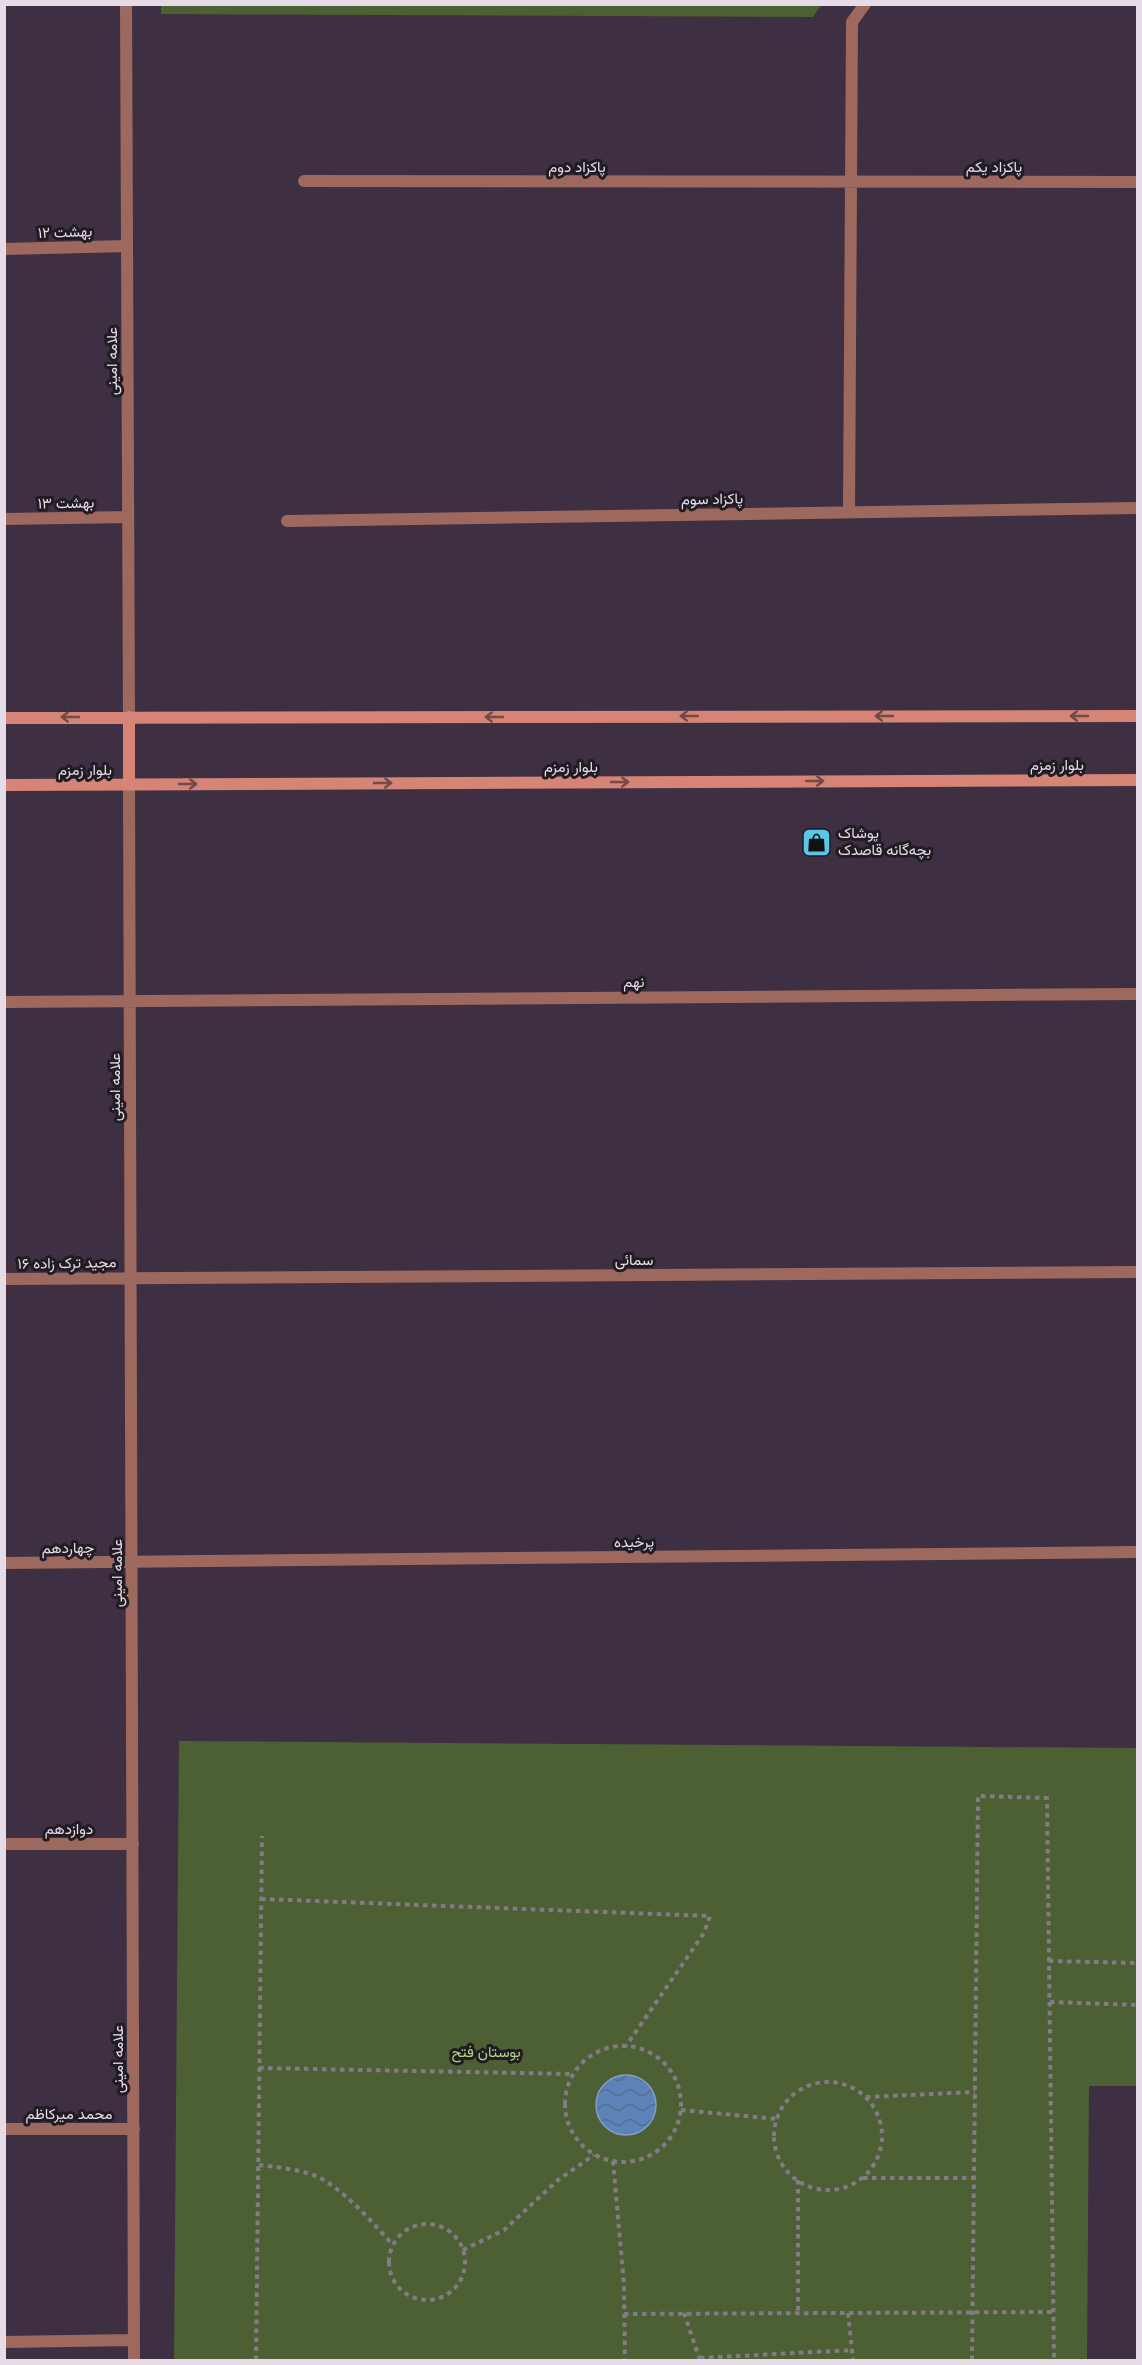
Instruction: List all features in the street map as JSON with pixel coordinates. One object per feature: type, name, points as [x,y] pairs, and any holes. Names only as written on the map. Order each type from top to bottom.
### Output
[{"type":"main road","points":[[4,718],[1137,716]]},
{"type":"main road","points":[[129,717],[129,784]]},
{"type":"main road","name":"بلوار زمزم","points":[[4,785],[1137,780]]},
{"type":"street","name":"علامه امینی","points":[[126,4],[129,717]]},
{"type":"street","points":[[849,512],[852,22],[865,4]]},
{"type":"street","name":"پاکزاد دوم","points":[[304,181],[851,182]]},
{"type":"street","name":"پاکزاد یکم","points":[[851,182],[1137,182]]},
{"type":"street","name":"بهشت ۱۲","points":[[4,249],[127,246]]},
{"type":"street","name":"پاکزاد سوم","points":[[287,521],[1137,508]]},
{"type":"street","name":"بهشت ۱۳","points":[[4,519],[128,517]]},
{"type":"street","name":"علامه امینی","points":[[129,784],[134,2361]]},
{"type":"street","name":"نهم","points":[[4,1002],[1137,994]]},
{"type":"street","name":"سمائی","points":[[131,1277],[1137,1272]]},
{"type":"street","name":"مجید ترک زاده ۱۶","points":[[4,1279],[131,1277]]},
{"type":"street","name":"پرخیده","points":[[132,1562],[1137,1552]]},
{"type":"street","name":"چهاردهم","points":[[4,1563],[132,1562]]},
{"type":"street","name":"دوازدهم","points":[[4,1844],[133,1844]]},
{"type":"street","name":"محمد میرکاظم","points":[[4,2129],[134,2128]]},
{"type":"street","points":[[4,2342],[134,2340]]},
{"type":"path","points":[[972,2361],[978,1796],[1047,1798],[1054,2361]]},
{"type":"path","points":[[256,2361],[262,1836]]},
{"type":"path","points":[[261,1899],[710,1916],[704,1933],[626,2046]]},
{"type":"path","points":[[1049,1961],[1137,1963]]},
{"type":"path","points":[[1050,2002],[1137,2005]]},
{"type":"path","points":[[626,2046],[644,2050],[660,2060],[673,2074],[680,2091],[681,2110],[676,2128],[665,2144],[650,2155],[632,2161],[613,2161],[594,2155],[579,2142],[569,2126],[565,2107],[567,2088],[573,2074],[590,2056],[607,2048],[626,2046]]},
{"type":"path","points":[[259,2068],[573,2074]]},
{"type":"path","points":[[832,2082],[850,2086],[866,2097],[877,2111],[882,2129],[882,2147],[875,2164],[863,2178],[848,2187],[831,2190],[813,2188],[798,2181],[785,2169],[777,2153],[774,2136],[777,2119],[786,2103],[798,2092],[814,2084],[832,2082]]},
{"type":"path","points":[[866,2097],[975,2092]]},
{"type":"path","points":[[681,2110],[777,2119]]},
{"type":"path","points":[[463,2250],[504,2230],[558,2180],[594,2155]]},
{"type":"path","points":[[613,2161],[624,2314],[625,2361]]},
{"type":"path","points":[[259,2165],[283,2168],[321,2178],[359,2210],[393,2244]]},
{"type":"path","points":[[863,2178],[974,2178]]},
{"type":"path","points":[[798,2181],[798,2313]]},
{"type":"path","points":[[436,2225],[457,2239],[463,2250],[465,2263],[463,2275],[457,2286],[448,2294],[436,2299],[423,2300],[412,2297],[401,2290],[393,2280],[389,2262],[393,2244],[412,2227],[436,2225]]},
{"type":"path","points":[[624,2314],[1053,2312]]},
{"type":"path","points":[[684,2313],[700,2359],[852,2350]]},
{"type":"path","points":[[848,2313],[853,2361]]},
{"type":"green space","points":[[161,4],[821,5],[813,17],[161,14]]},
{"type":"green space","name":"بوستان فتح","points":[[179,1741],[1137,1748],[1137,2086],[1089,2086],[1087,2360],[174,2360]]},
{"type":"water","points":[[626,2075],[643,2080],[651,2088],[656,2105],[651,2122],[643,2130],[626,2135],[609,2130],[601,2122],[596,2105],[601,2088],[609,2080]]},
{"type":"place","name":"پوشاک بچه‌گانه قاصدک","points":[[817,842]]}]
